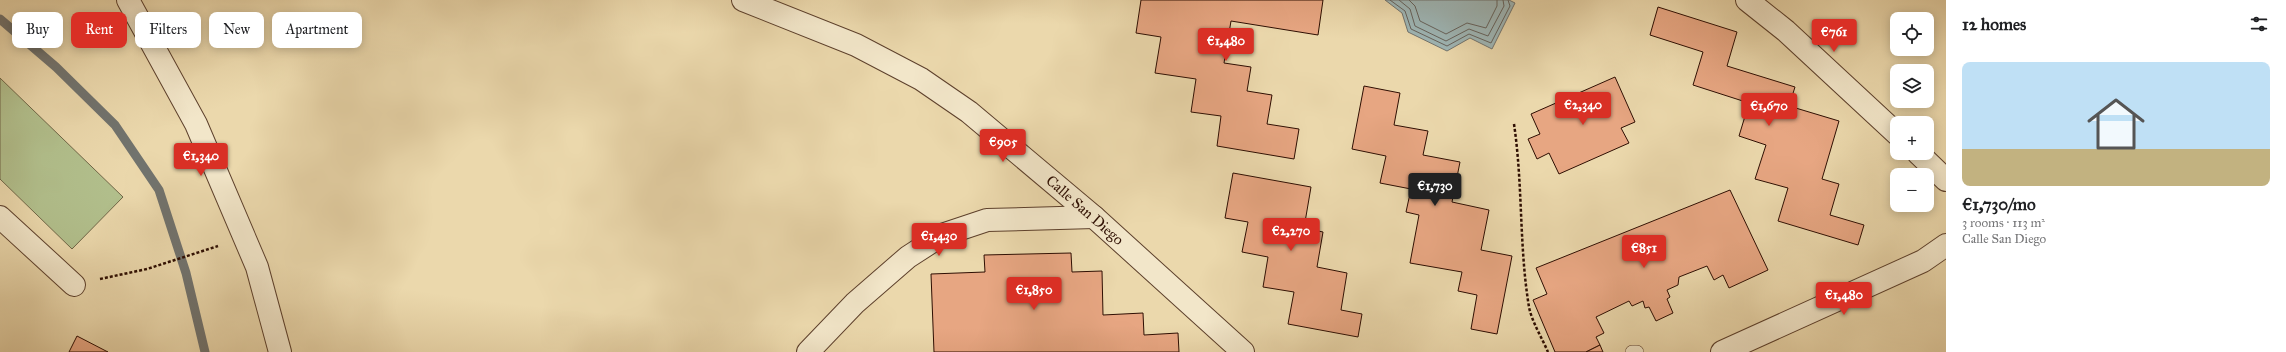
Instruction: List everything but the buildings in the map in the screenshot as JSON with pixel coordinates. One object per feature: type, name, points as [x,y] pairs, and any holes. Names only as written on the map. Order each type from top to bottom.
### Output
[{"type":"street","points":[[128,0],[196,124],[257,267],[280,352]]},
{"type":"street","name":"Calle San Diego","points":[[743,0],[856,45],[921,79],[969,112],[1094,217],[1243,352]]},
{"type":"street","points":[[1747,0],[1786,31],[1890,128]]},
{"type":"street","points":[[1925,160],[1946,180]]},
{"type":"street","points":[[0,217],[74,285]]},
{"type":"street","points":[[808,352],[866,293],[908,257],[942,235],[987,220],[1094,217]]},
{"type":"street","points":[[1722,352],[1923,261],[1946,245]]},
{"type":"lane","points":[[1632,352],[1637,352]]},
{"type":"path","points":[[1514,124],[1520,166],[1519,189],[1529,308],[1548,352]]},
{"type":"path","points":[[74,285],[147,268],[197,253]]},
{"type":"green space","points":[[0,78],[123,197],[72,249],[0,179]]},
{"type":"water","points":[[1385,0],[1509,0],[1515,3],[1492,49],[1470,38],[1447,51],[1408,32],[1402,13]]},
{"type":"waterway","points":[[0,19],[56,67],[115,125],[159,190],[186,273],[205,352]]}]
